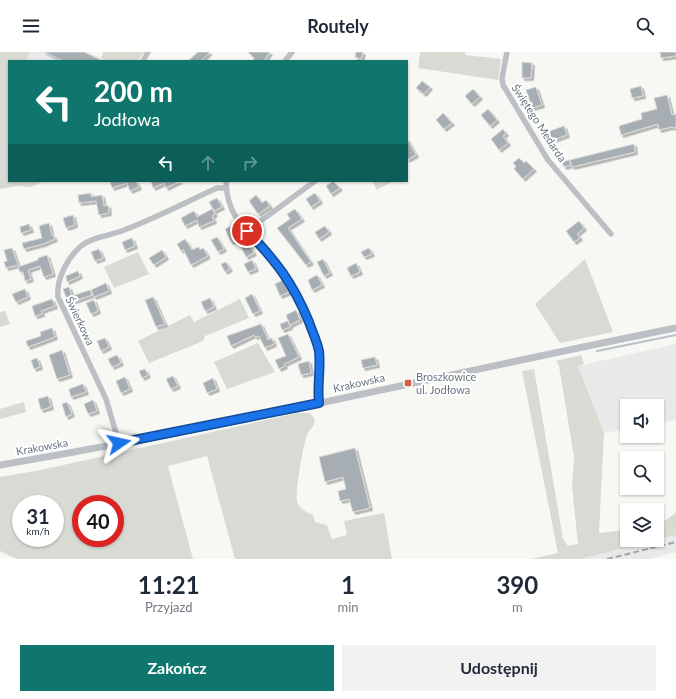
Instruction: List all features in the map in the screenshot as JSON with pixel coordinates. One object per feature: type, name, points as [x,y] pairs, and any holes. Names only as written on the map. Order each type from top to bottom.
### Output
[{"type":"street","name":"Świętego Medarda","points":[[507,52],[502,78],[503,85],[548,160],[611,234]]},
{"type":"street","points":[[226,182],[229,205],[236,218],[277,262],[301,302],[318,349],[320,362],[318,384],[319,403]]},
{"type":"street","points":[[247,231],[314,182]]},
{"type":"street","name":"Świerkowa","points":[[119,443],[106,399],[58,297],[57,289],[59,280],[75,252],[92,239],[123,231],[217,188],[226,188]]},
{"type":"street","name":"Krakowska","points":[[0,465],[319,403],[516,360],[676,328]]},
{"type":"shaded area","points":[[0,52],[30,52],[26,60],[8,60],[8,182],[42,182],[31,187],[16,186],[0,189]]},
{"type":"shaded area","points":[[30,52],[88,52],[105,60],[26,60]]},
{"type":"shaded area","points":[[103,52],[144,52],[139,60],[105,60],[101,58]]},
{"type":"shaded area","points":[[420,52],[465,52],[465,55],[501,59],[498,80],[418,68]]},
{"type":"shaded area","points":[[373,182],[391,182],[377,190]]},
{"type":"shaded area","points":[[138,252],[149,274],[114,288],[104,267]]},
{"type":"shaded area","points":[[585,259],[613,332],[560,343],[535,304]]},
{"type":"shaded area","points":[[240,299],[249,318],[205,336],[203,341],[149,363],[138,341],[190,315],[194,322]]},
{"type":"shaded area","points":[[5,311],[10,324],[0,327],[0,312]]},
{"type":"shaded area","points":[[258,343],[275,372],[227,389],[214,362]]},
{"type":"shaded area","points":[[676,344],[676,420],[664,423],[664,399],[620,399],[620,430],[604,433],[578,366]]},
{"type":"shaded area","points":[[581,355],[584,364],[578,366],[604,433],[599,533],[620,531],[620,547],[628,547],[580,559],[531,559],[558,553],[522,371],[534,369],[563,539],[568,546],[578,544],[572,486],[574,457],[559,366],[556,361]]},
{"type":"shaded area","points":[[24,402],[26,412],[0,419],[0,409]]},
{"type":"shaded area","points":[[297,413],[310,413],[315,420],[314,425],[307,435],[303,448],[297,488],[297,501],[299,506],[303,510],[313,515],[315,522],[327,525],[332,539],[347,535],[344,521],[384,513],[392,559],[235,559],[207,456],[168,466],[193,559],[17,559],[0,551],[0,477],[41,470]]},
{"type":"shaded area","points":[[676,513],[676,535],[664,538],[664,521]]},
{"type":"shaded area","points":[[676,535],[676,552],[649,559],[580,559],[628,547],[664,547],[664,538]]},
{"type":"building","points":[[44,52],[84,52],[101,60],[61,60]]},
{"type":"building","points":[[198,52],[210,52],[202,60],[189,60]]},
{"type":"building","points":[[248,52],[270,52],[265,60],[253,60],[254,58]]},
{"type":"building","points":[[356,52],[363,52],[361,59],[355,57]]},
{"type":"building","points":[[660,52],[676,52],[676,56],[661,58]]},
{"type":"building","points":[[522,62],[532,63],[531,78],[522,78]]},
{"type":"building","points":[[422,81],[430,87],[424,94],[416,88]]},
{"type":"building","points":[[641,86],[643,96],[632,98],[630,89]]},
{"type":"building","points":[[536,87],[542,105],[532,108],[526,90]]},
{"type":"building","points":[[473,89],[480,97],[472,104],[465,96]]},
{"type":"building","points":[[667,95],[672,115],[676,114],[676,128],[671,127],[659,130],[658,124],[621,135],[619,126],[642,119],[641,113],[657,109],[654,98]]},
{"type":"building","points":[[488,109],[497,120],[490,126],[481,115]]},
{"type":"building","points":[[443,113],[452,123],[444,129],[436,120]]},
{"type":"building","points":[[564,126],[567,135],[550,141],[547,134],[550,133],[550,131]]},
{"type":"building","points":[[503,129],[506,134],[503,136],[508,143],[499,150],[491,139]]},
{"type":"building","points":[[408,141],[416,155],[408,159]]},
{"type":"building","points":[[634,144],[635,152],[572,167],[570,160]]},
{"type":"building","points":[[519,158],[524,163],[526,161],[534,169],[523,179],[514,169],[516,166],[513,163]]},
{"type":"building","points":[[569,160],[571,165],[564,167],[562,162]]},
{"type":"building","points":[[110,182],[136,182],[139,187],[130,191],[127,183],[112,188]]},
{"type":"building","points":[[151,182],[178,182],[166,188],[164,183],[153,188]]},
{"type":"building","points":[[334,182],[340,188],[331,194],[326,186]]},
{"type":"building","points":[[91,193],[91,197],[102,195],[104,206],[108,205],[109,213],[99,215],[96,201],[79,203],[78,195]]},
{"type":"building","points":[[315,193],[320,201],[311,207],[306,199]]},
{"type":"building","points":[[256,195],[262,203],[266,200],[270,206],[258,214],[249,201]]},
{"type":"building","points":[[217,198],[222,207],[214,211],[209,202]]},
{"type":"building","points":[[212,209],[215,214],[212,216],[214,221],[199,227],[197,220],[185,226],[181,218],[194,211],[197,217]]},
{"type":"building","points":[[295,209],[302,219],[288,228],[311,262],[306,265],[277,228],[290,219],[287,214]]},
{"type":"building","points":[[73,215],[75,225],[66,228],[63,218]]},
{"type":"building","points":[[579,221],[584,228],[577,234],[580,238],[574,242],[566,231]]},
{"type":"building","points":[[49,223],[52,236],[53,235],[55,239],[24,249],[22,243],[42,238],[39,226]]},
{"type":"building","points":[[29,224],[31,230],[21,233],[20,227]]},
{"type":"building","points":[[233,225],[240,238],[231,242],[225,229]]},
{"type":"building","points":[[325,226],[329,232],[319,239],[315,232]]},
{"type":"building","points":[[217,237],[224,249],[218,252],[211,240]]},
{"type":"building","points":[[132,238],[135,246],[125,250],[122,242]]},
{"type":"building","points":[[185,239],[192,250],[199,247],[200,250],[203,248],[208,256],[191,265],[183,249],[181,251],[177,244]]},
{"type":"building","points":[[246,239],[254,253],[246,257],[239,243]]},
{"type":"building","points":[[12,248],[18,265],[6,268],[4,262],[7,261],[4,250]]},
{"type":"building","points":[[369,248],[372,254],[364,257],[361,252]]},
{"type":"building","points":[[99,249],[103,258],[95,261],[91,252]]},
{"type":"building","points":[[162,250],[166,257],[154,265],[149,258]]},
{"type":"building","points":[[47,255],[53,274],[44,277],[40,266],[28,270],[31,279],[25,281],[23,272],[20,272],[18,267]]},
{"type":"building","points":[[323,259],[330,273],[324,276],[317,262]]},
{"type":"building","points":[[252,260],[256,269],[248,272],[244,264]]},
{"type":"building","points":[[226,262],[230,269],[225,272],[221,264]]},
{"type":"building","points":[[356,263],[360,272],[351,276],[347,268]]},
{"type":"building","points":[[78,271],[80,276],[67,282],[66,276]]},
{"type":"building","points":[[317,275],[322,285],[312,290],[308,280]]},
{"type":"building","points":[[283,280],[289,292],[280,296],[275,284]]},
{"type":"building","points":[[106,283],[109,291],[94,297],[91,290]]},
{"type":"building","points":[[69,287],[72,296],[90,290],[92,295],[68,303],[63,289]]},
{"type":"building","points":[[25,289],[28,297],[16,302],[12,294]]},
{"type":"building","points":[[252,294],[260,311],[253,314],[245,298]]},
{"type":"building","points":[[153,297],[165,324],[156,327],[145,300]]},
{"type":"building","points":[[210,298],[214,307],[205,311],[201,302]]},
{"type":"building","points":[[52,299],[55,306],[41,311],[42,314],[35,316],[32,306]]},
{"type":"building","points":[[94,300],[98,311],[91,314],[86,303]]},
{"type":"building","points":[[296,310],[300,320],[290,325],[286,315]]},
{"type":"building","points":[[288,321],[290,327],[282,330],[280,324]]},
{"type":"building","points":[[261,324],[268,340],[272,338],[274,344],[265,348],[259,336],[255,337],[254,335],[231,346],[227,336]]},
{"type":"building","points":[[52,328],[55,337],[28,347],[26,341],[41,336],[40,332]]},
{"type":"building","points":[[288,334],[299,357],[284,364],[285,366],[279,369],[275,360],[286,356],[278,338]]},
{"type":"building","points":[[105,338],[109,347],[101,351],[97,341]]},
{"type":"building","points":[[62,350],[70,375],[57,379],[49,355]]},
{"type":"building","points":[[117,355],[121,363],[112,367],[108,359]]},
{"type":"building","points":[[375,357],[377,365],[363,368],[361,360]]},
{"type":"building","points":[[37,358],[40,367],[34,369],[31,360]]},
{"type":"building","points":[[309,361],[311,373],[301,375],[298,364]]},
{"type":"building","points":[[145,369],[148,375],[142,378],[139,371]]},
{"type":"building","points":[[173,376],[178,386],[171,389],[166,379]]},
{"type":"building","points":[[125,377],[130,389],[121,393],[116,381]]},
{"type":"building","points":[[213,378],[217,389],[207,393],[203,383]]},
{"type":"building","points":[[83,384],[86,392],[71,397],[69,389]]},
{"type":"building","points":[[48,396],[51,407],[41,410],[38,399]]},
{"type":"building","points":[[93,400],[97,411],[88,414],[84,404]]},
{"type":"building","points":[[67,402],[72,414],[66,417],[62,404]]},
{"type":"building","points":[[355,448],[370,508],[353,512],[349,499],[340,501],[338,491],[346,489],[343,477],[325,482],[319,457]]},
{"type":"waterway","points":[[597,351],[676,335]]},
{"type":"railway","points":[[607,559],[676,542]]},
{"type":"place","name":"Broszkowice ul. Jodłowa","points":[[408,383]]},
{"type":"route","points":[[119,443],[319,403],[318,384],[320,362],[318,349],[301,302],[277,262],[247,231]]}]
